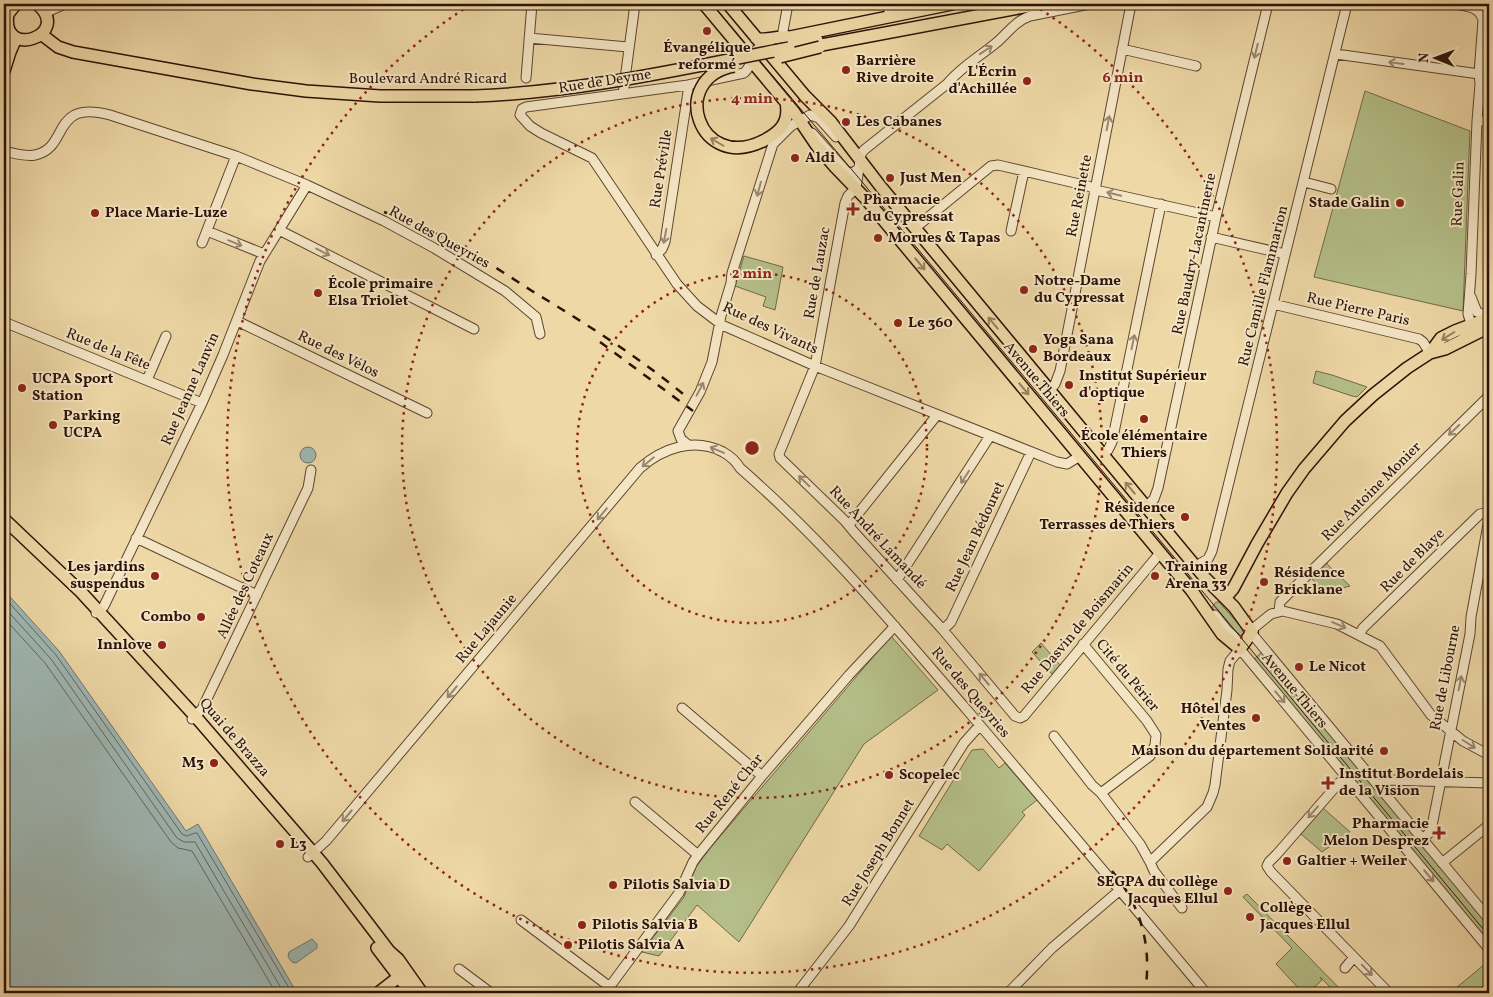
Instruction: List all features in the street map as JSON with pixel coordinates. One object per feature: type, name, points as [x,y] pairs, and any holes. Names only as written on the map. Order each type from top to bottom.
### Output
[{"type":"main road","points":[[10,9],[6,27],[16,38],[29,40],[41,34],[46,24],[45,13],[37,4]]},
{"type":"main road","name":"Avenue Thiers","points":[[704,4],[786,102],[835,167],[856,188],[1160,552],[1206,610],[1222,634],[1242,646]]},
{"type":"main road","name":"Avenue Thiers","points":[[728,4],[812,104],[831,122],[847,142],[860,165],[915,228],[1221,598],[1245,620],[1252,632]]},
{"type":"main road","points":[[788,40],[952,4]]},
{"type":"main road","points":[[786,102],[788,111],[780,134],[741,149],[722,146],[708,136],[700,124],[696,108],[697,99],[704,83],[721,69],[983,11],[1003,4]]},
{"type":"main road","points":[[759,42],[762,39],[819,40],[983,11],[1040,4]]},
{"type":"main road","name":"Boulevard André Ricard","points":[[41,34],[58,47],[73,52],[252,84],[345,94],[475,96],[539,92],[611,83],[788,40],[820,46]]},
{"type":"main road","points":[[4,72],[16,38]]},
{"type":"main road","points":[[1484,75],[1489,57]]},
{"type":"main road","points":[[1206,610],[1209,599],[1221,598],[1233,589],[1279,505],[1304,470],[1331,437],[1355,412],[1386,383],[1430,353],[1445,349],[1489,317]]},
{"type":"main road","points":[[1473,329],[1489,327]]},
{"type":"main road","name":"Quai de Brazza","points":[[4,519],[100,610],[196,715],[313,853],[417,992]]},
{"type":"main road","name":"Quai de Brazza","points":[[4,526],[100,610]]},
{"type":"main road","points":[[1242,646],[1252,632]]},
{"type":"main road","points":[[378,993],[403,974]]},
{"type":"street","points":[[45,13],[64,4]]},
{"type":"street","points":[[526,78],[532,4]]},
{"type":"street","points":[[622,94],[635,4]]},
{"type":"street","points":[[788,4],[783,31],[788,40]]},
{"type":"street","points":[[889,4],[889,17]]},
{"type":"street","points":[[803,124],[822,142],[846,171],[852,173],[860,165],[861,154],[864,150],[947,84],[978,55],[998,42],[1003,34],[1021,20],[1030,16],[1090,4]]},
{"type":"street","name":"Rue Reinette","points":[[1050,390],[1055,384],[1060,371],[1131,4]]},
{"type":"street","name":"Rue Baudry-Lacantinerie","points":[[1146,506],[1154,499],[1158,488],[1194,327],[1196,306],[1211,237],[1268,4]]},
{"type":"street","name":"Rue Camille Flammarion","points":[[1196,566],[1211,556],[1348,4]]},
{"type":"street","points":[[1455,4],[1484,10]]},
{"type":"street","name":"Rue Galin","points":[[1473,329],[1468,314],[1477,121],[1480,84],[1484,75],[1484,10]]},
{"type":"street","points":[[529,38],[628,47]]},
{"type":"street","points":[[750,60],[759,42]]},
{"type":"street","points":[[1122,49],[1196,66]]},
{"type":"street","points":[[1336,54],[1484,75]]},
{"type":"street","name":"Rue de Deyme","points":[[520,115],[522,109],[526,107],[688,84],[744,73],[749,68],[750,60]]},
{"type":"street","name":"Rue Préville","points":[[656,255],[662,249],[665,242],[688,84]]},
{"type":"street","name":"Rue des Queyries","points":[[4,151],[34,156],[43,153],[51,145],[68,120],[75,114],[85,111],[96,111],[236,156],[308,185],[409,235],[505,291],[536,317],[540,334]]},
{"type":"street","name":"Rue des Vivants","points":[[520,115],[530,126],[541,133],[592,158],[677,284],[697,306],[719,323],[815,366],[1031,452],[1067,464],[1080,456]]},
{"type":"street","points":[[688,445],[681,439],[678,431],[706,378],[712,362],[719,323],[731,283],[732,273],[771,148],[780,134],[803,124],[810,115],[819,118],[860,165]]},
{"type":"street","points":[[1477,121],[1489,121]]},
{"type":"street","points":[[202,243],[236,156]]},
{"type":"street","name":"Rue de Lauzac","points":[[815,366],[845,203],[848,196],[856,188],[860,165]]},
{"type":"street","points":[[915,228],[991,166],[998,165],[1216,217]]},
{"type":"street","points":[[1010,231],[1024,171]]},
{"type":"street","points":[[1304,182],[1331,189]]},
{"type":"street","name":"Rue Jeanne Lanvin","points":[[100,610],[202,403],[260,261],[308,185]]},
{"type":"street","points":[[1102,454],[1108,450],[1112,442],[1162,204]]},
{"type":"street","points":[[279,230],[474,329]]},
{"type":"street","points":[[207,231],[264,254]]},
{"type":"street","points":[[1211,237],[1285,254]]},
{"type":"street","points":[[1470,291],[1477,312],[1489,317]]},
{"type":"street","name":"Rue Pierre Paris","points":[[1273,304],[1419,339],[1430,353]]},
{"type":"street","name":"Rue des Vélos","points":[[237,321],[427,413]]},
{"type":"street","name":"Rue de la Fête","points":[[4,322],[202,403]]},
{"type":"street","points":[[147,380],[166,336]]},
{"type":"street","name":"Rue André Lamandé","points":[[815,366],[779,454],[780,458],[849,525],[1015,716]]},
{"type":"street","name":"Rue Antoine Monier","points":[[1280,611],[1280,602],[1489,396]]},
{"type":"street","points":[[849,525],[937,415]]},
{"type":"street","points":[[897,580],[990,436]]},
{"type":"street","name":"Rue des Queyries","points":[[688,445],[704,445],[728,455],[821,544],[980,725],[1206,993]]},
{"type":"street","name":"Rue Lajaunie","points":[[313,853],[640,468],[659,454],[688,445]]},
{"type":"street","name":"Rue Jean Bédouret","points":[[942,630],[951,622],[1031,452]]},
{"type":"street","name":"Allée des Coteaux","points":[[196,715],[257,595],[308,488],[312,470]]},
{"type":"street","name":"Rue de Blaye","points":[[1359,635],[1363,628],[1480,514],[1489,512]]},
{"type":"street","name":"Rue de Libourne","points":[[1423,839],[1430,832],[1470,634],[1471,617],[1489,519]]},
{"type":"street","points":[[136,538],[257,595]]},
{"type":"street","name":"Rue Dasvin de Boismarin","points":[[1015,716],[1020,718],[1024,716],[1160,552]]},
{"type":"street","points":[[1252,632],[1266,617],[1280,611],[1326,620],[1359,635],[1380,646],[1431,715],[1468,744],[1489,755]]},
{"type":"street","name":"Rue René Char","points":[[608,990],[680,893],[693,862],[698,855],[762,776],[895,626]]},
{"type":"street","name":"Avenue Thiers","points":[[1252,632],[1489,919]]},
{"type":"street","name":"Cité du Périer","points":[[1083,644],[1151,725],[1155,731],[1156,738],[1150,756],[1101,793]]},
{"type":"street","points":[[1150,862],[1206,806],[1213,793],[1227,690],[1228,669],[1230,661],[1242,646]]},
{"type":"street","name":"Avenue Thiers","points":[[1242,646],[1346,777],[1489,948]]},
{"type":"street","points":[[682,708],[762,776]]},
{"type":"street","name":"Rue Joseph Bonnet","points":[[797,993],[849,926],[964,743],[980,725]]},
{"type":"street","points":[[1054,736],[1140,844],[1154,871],[1182,908]]},
{"type":"street","points":[[1346,777],[1313,811],[1269,862],[1268,866],[1270,872],[1390,993]]},
{"type":"street","points":[[1378,786],[1388,780],[1489,783]]},
{"type":"street","points":[[635,802],[698,855]]},
{"type":"street","points":[[1442,863],[1489,825]]},
{"type":"street","points":[[1008,993],[1052,948],[1120,890]]},
{"type":"street","points":[[522,920],[608,990]]},
{"type":"street","points":[[1345,968],[1354,957]]},
{"type":"street","points":[[459,969],[491,993]]},
{"type":"green space","name":"Stade Galin","points":[[1365,91],[1470,131],[1463,311],[1314,277]]},
{"type":"green space","points":[[744,256],[783,267],[775,310],[763,306],[766,297],[735,286]]},
{"type":"green space","points":[[1316,371],[1367,387],[1357,397],[1352,396],[1313,383]]},
{"type":"green space","points":[[1327,563],[1350,586],[1325,593],[1312,579]]},
{"type":"green space","points":[[1216,602],[1219,602],[1242,628],[1244,634],[1239,637],[1214,611],[1212,607]]},
{"type":"green space","points":[[891,636],[938,690],[864,744],[739,942],[697,905],[659,956],[642,952],[684,897],[696,867],[711,847]]},
{"type":"green space","points":[[1041,643],[1060,665],[1052,674],[1032,652]]},
{"type":"green space","points":[[1262,652],[1489,925],[1489,943],[1253,660]]},
{"type":"green space","points":[[983,749],[999,768],[1005,763],[1037,800],[1022,812],[1025,815],[979,871],[947,844],[942,850],[919,836],[972,750]]},
{"type":"green space","points":[[1323,808],[1350,832],[1322,852],[1301,834]]},
{"type":"green space","points":[[1247,894],[1344,993],[1336,993],[1320,977],[1322,980],[1308,993],[1303,993],[1276,964],[1292,948],[1243,897]]},
{"type":"green space","points":[[1485,964],[1489,969],[1489,993],[1450,993]]},
{"type":"water","points":[[308,447],[314,449],[316,455],[314,461],[308,463],[302,461],[300,455],[302,449]]},
{"type":"water","points":[[4,590],[59,651],[186,831],[198,824],[297,993],[4,993]]},
{"type":"water","points":[[312,939],[317,944],[317,948],[296,963],[292,962],[288,957],[289,952]]},
{"type":"tram line","points":[[712,4],[1489,936]]},
{"type":"railway","points":[[384,212],[423,227],[479,257],[613,342],[652,369],[689,399]]},
{"type":"railway","points":[[600,342],[693,411]]},
{"type":"railway","points":[[1112,871],[1131,899],[1142,928],[1147,960],[1145,993]]},
{"type":"place","name":"Évangélique reformé","points":[[707,31]]},
{"type":"place","name":"Barrière Rive droite","points":[[846,70]]},
{"type":"place","name":"L'Écrin d'Achillée","points":[[1027,81]]},
{"type":"place","name":"Les Cabanes","points":[[846,122]]},
{"type":"place","name":"Aldi","points":[[795,158]]},
{"type":"place","name":"Just Men","points":[[890,178]]},
{"type":"place","name":"Stade Galin","points":[[1400,203]]},
{"type":"place","name":"Pharmacie du Cypressat","points":[[853,209]]},
{"type":"place","name":"Place Marie-Luze","points":[[95,213]]},
{"type":"place","name":"Morues & Tapas","points":[[878,238]]},
{"type":"place","name":"Notre-Dame du Cypressat","points":[[1024,290]]},
{"type":"place","name":"École primaire Elsa Triolet","points":[[318,293]]},
{"type":"place","name":"Le 360","points":[[898,323]]},
{"type":"place","name":"Yoga Sana Bordeaux","points":[[1033,349]]},
{"type":"place","name":"Institut Supérieur d'optique","points":[[1069,385]]},
{"type":"place","name":"UCPA Sport Station","points":[[22,388]]},
{"type":"place","name":"École élémentaire Thiers","points":[[1144,419]]},
{"type":"place","name":"Parking UCPA","points":[[53,425]]},
{"type":"place","name":"Résidence Terrasses de Thiers","points":[[1185,517]]},
{"type":"place","name":"Les jardins suspendus","points":[[155,576]]},
{"type":"place","name":"Training Arena 33","points":[[1155,576]]},
{"type":"place","name":"Résidence Bricklane","points":[[1264,582]]},
{"type":"place","name":"Combo","points":[[201,617]]},
{"type":"place","name":"Innlove","points":[[162,645]]},
{"type":"place","name":"Le Nicot","points":[[1299,667]]},
{"type":"place","name":"Hôtel des Ventes","points":[[1256,718]]},
{"type":"place","name":"Maison du département Solidarité","points":[[1384,751]]},
{"type":"place","name":"M3","points":[[214,763]]},
{"type":"place","name":"Scopelec","points":[[889,775]]},
{"type":"place","name":"Institut Bordelais de la Vision","points":[[1328,783]]},
{"type":"place","name":"Pharmacie Melon Desprez","points":[[1439,833]]},
{"type":"place","name":"L3","points":[[280,844]]},
{"type":"place","name":"Galtier + Weiler","points":[[1287,861]]},
{"type":"place","name":"Pilotis Salvia D","points":[[613,885]]},
{"type":"place","name":"SEGPA du collège Jacques Ellul","points":[[1228,891]]},
{"type":"place","name":"Collège Jacques Ellul","points":[[1250,917]]},
{"type":"place","name":"Pilotis Salvia B","points":[[582,925]]},
{"type":"place","name":"Pilotis Salvia A","points":[[568,945]]}]
